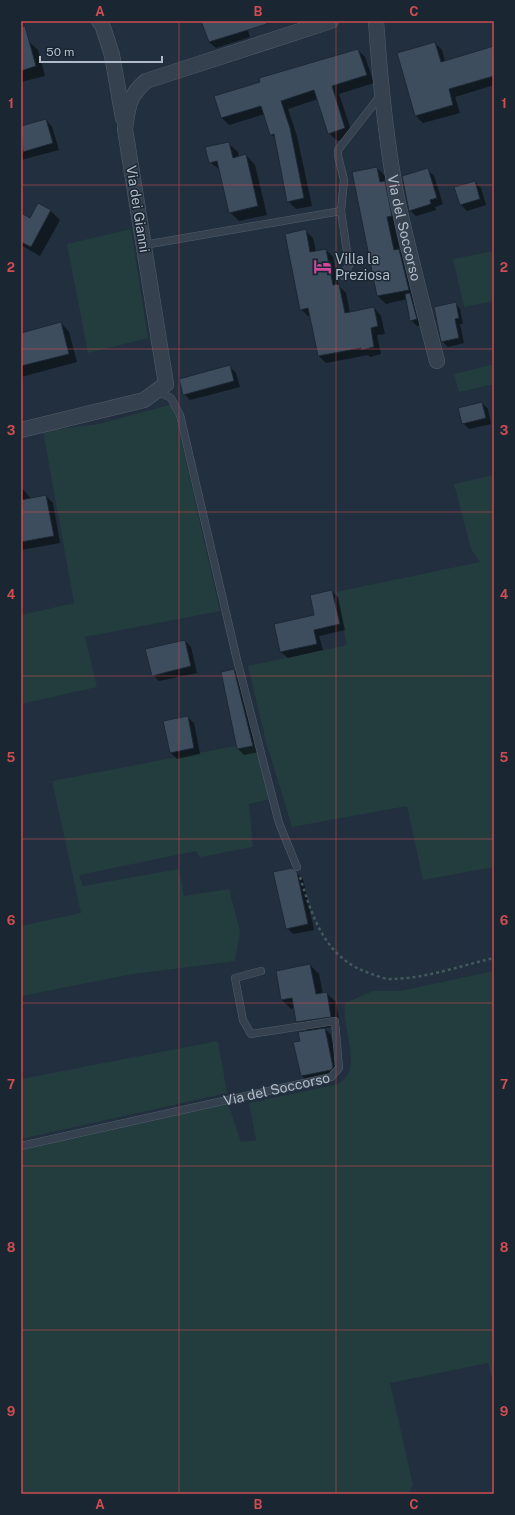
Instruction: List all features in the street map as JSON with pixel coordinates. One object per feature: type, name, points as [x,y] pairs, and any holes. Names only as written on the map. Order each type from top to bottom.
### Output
[{"type":"street","points":[[99,21],[102,24],[112,55],[125,129]]},
{"type":"street","name":"Via dei Gianni","points":[[21,430],[144,400],[166,384],[125,129],[129,105],[135,90],[146,81],[331,21]]},
{"type":"street","name":"Via del Soccorso","points":[[376,21],[380,74],[398,199],[437,361]]},
{"type":"lane","points":[[343,276],[349,265],[341,211],[344,180],[338,150],[383,93]]},
{"type":"lane","points":[[144,245],[341,211]]},
{"type":"lane","points":[[156,391],[171,398],[180,415],[237,660],[279,823],[297,866]]},
{"type":"lane","name":"Via del Soccorso","points":[[21,1146],[331,1077],[339,1068],[335,1021],[251,1034],[243,1020],[235,978],[260,971]]},
{"type":"path","points":[[297,866],[312,915],[328,945],[358,970],[388,979],[424,975],[494,958]]},
{"type":"green space","points":[[131,229],[148,338],[88,353],[67,244]]},
{"type":"green space","points":[[494,251],[494,301],[464,307],[453,259]]},
{"type":"green space","points":[[494,364],[494,384],[459,392],[454,374]]},
{"type":"green space","points":[[173,404],[220,611],[85,637],[97,687],[21,704],[21,615],[74,603],[43,431],[99,424]]},
{"type":"green space","points":[[494,475],[494,867],[423,880],[407,806],[292,827],[266,742],[248,666],[347,645],[336,592],[480,562],[471,549],[454,484]]},
{"type":"green space","points":[[256,742],[271,799],[249,804],[253,847],[200,857],[196,851],[79,875],[83,886],[179,869],[184,896],[229,889],[240,931],[235,961],[133,974],[21,996],[21,926],[81,913],[52,781]]},
{"type":"green space","points":[[494,971],[494,1386],[488,1363],[390,1383],[413,1485],[409,1494],[21,1494],[21,1149],[228,1103],[241,1142],[256,1140],[249,1103],[338,1084],[347,1076],[351,1061],[345,1003],[373,991],[400,991]]},
{"type":"green space","points":[[218,1041],[227,1093],[21,1139],[21,1079]]},
{"type":"building","points":[[201,21],[266,21],[267,24],[209,42]]},
{"type":"building","points":[[25,26],[36,66],[21,71],[21,27]]},
{"type":"building","points":[[435,42],[441,62],[494,46],[494,76],[449,89],[453,105],[415,116],[397,53]]},
{"type":"building","points":[[358,49],[367,75],[332,86],[345,128],[328,134],[314,90],[281,101],[290,128],[304,198],[287,202],[274,134],[270,135],[261,106],[221,118],[214,96],[260,82],[259,78]]},
{"type":"building","points":[[46,119],[53,143],[23,152],[21,126]]},
{"type":"building","points":[[229,142],[233,158],[246,154],[258,206],[229,213],[217,161],[209,163],[205,147]]},
{"type":"building","points":[[377,167],[380,182],[385,181],[392,216],[387,217],[394,250],[399,249],[409,290],[377,296],[352,172]]},
{"type":"building","points":[[428,168],[437,198],[430,200],[431,204],[409,211],[402,176]]},
{"type":"building","points":[[475,181],[480,199],[460,205],[454,187]]},
{"type":"building","points":[[38,203],[51,210],[31,247],[21,242],[21,213],[30,218]]},
{"type":"building","points":[[306,229],[310,252],[326,249],[333,285],[339,284],[345,313],[374,307],[378,326],[371,328],[374,347],[318,356],[308,308],[300,310],[285,234]]},
{"type":"building","points":[[410,293],[417,319],[410,321],[405,294]]},
{"type":"building","points":[[456,302],[459,318],[455,319],[459,338],[441,342],[434,307]]},
{"type":"building","points":[[61,322],[69,354],[21,366],[21,333]]},
{"type":"building","points":[[230,365],[234,381],[183,395],[179,379]]},
{"type":"building","points":[[482,402],[486,418],[462,424],[458,408]]},
{"type":"building","points":[[46,495],[54,536],[21,542],[21,500]]},
{"type":"building","points":[[332,590],[340,624],[314,630],[317,644],[280,652],[274,624],[314,615],[310,595]]},
{"type":"building","points":[[185,640],[191,666],[152,676],[145,649]]},
{"type":"building","points":[[234,669],[253,746],[237,749],[221,672]]},
{"type":"building","points":[[188,716],[194,748],[170,753],[163,721]]},
{"type":"building","points":[[292,868],[297,872],[308,924],[286,929],[273,872]]},
{"type":"building","points":[[310,964],[316,994],[327,992],[331,1017],[296,1022],[292,998],[281,1000],[276,971]]},
{"type":"building","points":[[325,1028],[333,1067],[331,1070],[301,1076],[293,1042],[300,1041],[298,1032]]},
{"type":"place","name":"Villa la Preziosa","points":[[322,267]]}]
